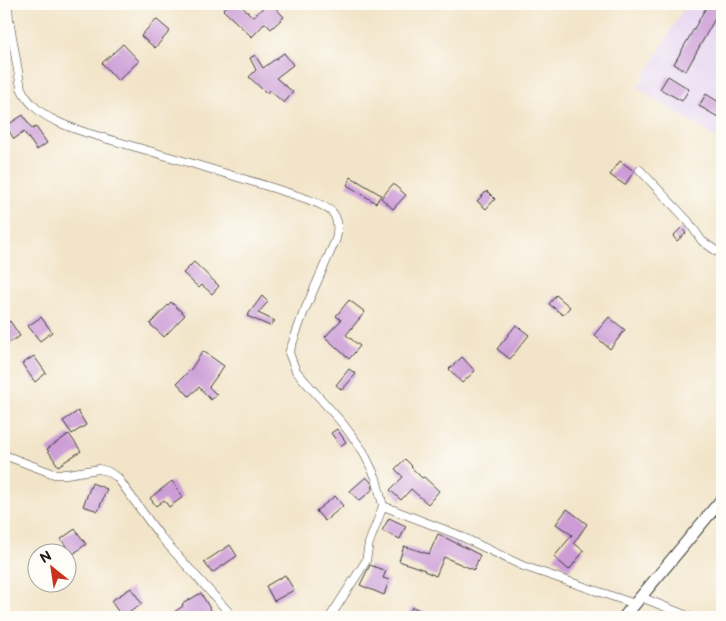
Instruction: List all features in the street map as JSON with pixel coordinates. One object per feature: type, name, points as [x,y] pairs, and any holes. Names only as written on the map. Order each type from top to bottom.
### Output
[{"type":"main road","points":[[624,617],[722,499]]},
{"type":"street","points":[[8,4],[9,19],[25,96],[56,122],[306,199],[332,213],[338,227],[336,238],[303,314],[289,352],[296,371],[343,424],[363,451],[376,478],[383,506],[369,543],[366,561],[330,617]]},
{"type":"street","points":[[640,170],[688,221],[702,241],[722,255]]},
{"type":"street","points":[[4,456],[54,474],[99,469],[108,471],[117,477],[160,536],[232,617]]},
{"type":"street","points":[[383,506],[456,534],[523,566],[690,617]]},
{"type":"shaded area","points":[[686,4],[722,4],[722,142],[638,88]]},
{"type":"building","points":[[229,4],[239,4],[253,17],[267,4],[272,4],[284,17],[271,29],[265,23],[252,37],[223,10]]},
{"type":"building","points":[[708,4],[722,4],[722,6],[686,71],[674,64]]},
{"type":"building","points":[[156,19],[170,31],[155,48],[141,36]]},
{"type":"building","points":[[123,44],[139,61],[118,81],[102,63]]},
{"type":"building","points":[[284,53],[293,65],[276,78],[293,92],[284,103],[269,90],[267,93],[249,77],[256,70],[250,58],[255,55],[263,68]]},
{"type":"building","points":[[668,76],[689,89],[682,101],[660,89]]},
{"type":"building","points":[[706,94],[722,104],[722,111],[718,117],[699,106]]},
{"type":"building","points":[[23,115],[32,129],[36,127],[47,143],[37,150],[24,132],[14,139],[6,126]]},
{"type":"building","points":[[620,161],[634,171],[625,185],[610,175]]},
{"type":"building","points":[[351,177],[381,195],[376,203],[347,185]]},
{"type":"building","points":[[393,184],[406,195],[393,209],[381,198]]},
{"type":"building","points":[[487,191],[495,199],[486,209],[477,201]]},
{"type":"building","points":[[681,228],[686,233],[677,241],[673,236]]},
{"type":"building","points":[[194,262],[219,286],[212,294],[202,285],[199,288],[183,273]]},
{"type":"building","points":[[556,295],[570,307],[563,315],[549,304]]},
{"type":"building","points":[[262,296],[268,302],[258,313],[275,321],[270,326],[247,316]]},
{"type":"building","points":[[349,300],[365,312],[346,335],[360,346],[349,359],[325,337],[341,320],[336,316]]},
{"type":"building","points":[[171,302],[185,315],[164,337],[150,324]]},
{"type":"building","points":[[41,317],[52,332],[40,341],[28,326]]},
{"type":"building","points":[[609,317],[625,330],[610,349],[594,335]]},
{"type":"building","points":[[10,321],[20,336],[9,343],[4,335],[4,326]]},
{"type":"building","points":[[516,325],[529,335],[510,359],[497,349]]},
{"type":"building","points":[[203,351],[224,366],[209,387],[217,395],[211,400],[199,387],[189,396],[177,383],[191,369]]},
{"type":"building","points":[[34,356],[46,373],[35,382],[22,364]]},
{"type":"building","points":[[462,357],[475,371],[462,383],[449,369]]},
{"type":"building","points":[[349,369],[356,374],[342,390],[336,385]]},
{"type":"building","points":[[78,411],[86,425],[72,434],[63,421]]},
{"type":"building","points":[[337,429],[346,442],[340,446],[331,433]]},
{"type":"building","points":[[69,434],[81,451],[58,466],[47,449]]},
{"type":"building","points":[[405,459],[422,478],[424,477],[439,491],[428,504],[411,489],[401,500],[390,490],[403,477],[395,469]]},
{"type":"building","points":[[366,477],[371,482],[373,489],[359,501],[350,491]]},
{"type":"building","points":[[172,481],[183,497],[169,507],[164,500],[156,506],[150,498]]},
{"type":"building","points":[[92,483],[107,489],[98,511],[83,506]]},
{"type":"building","points":[[335,496],[343,506],[325,521],[316,511]]},
{"type":"building","points":[[567,509],[587,524],[574,543],[584,551],[569,570],[554,557],[572,535],[556,524]]},
{"type":"building","points":[[389,518],[406,526],[400,539],[382,531]]},
{"type":"building","points":[[75,529],[86,544],[78,550],[78,544],[64,544],[61,539]]},
{"type":"building","points":[[438,534],[480,555],[474,570],[444,557],[436,576],[399,561],[404,546],[429,554]]},
{"type":"building","points":[[230,545],[237,556],[212,573],[204,562]]},
{"type":"building","points":[[370,565],[386,571],[383,578],[389,580],[384,595],[360,585]]},
{"type":"building","points":[[285,575],[294,590],[274,601],[266,586]]},
{"type":"building","points":[[131,588],[142,604],[122,617],[111,601]]},
{"type":"building","points":[[201,593],[213,614],[207,617],[167,617],[183,606],[182,604]]},
{"type":"building","points":[[412,607],[438,617],[408,617]]}]
